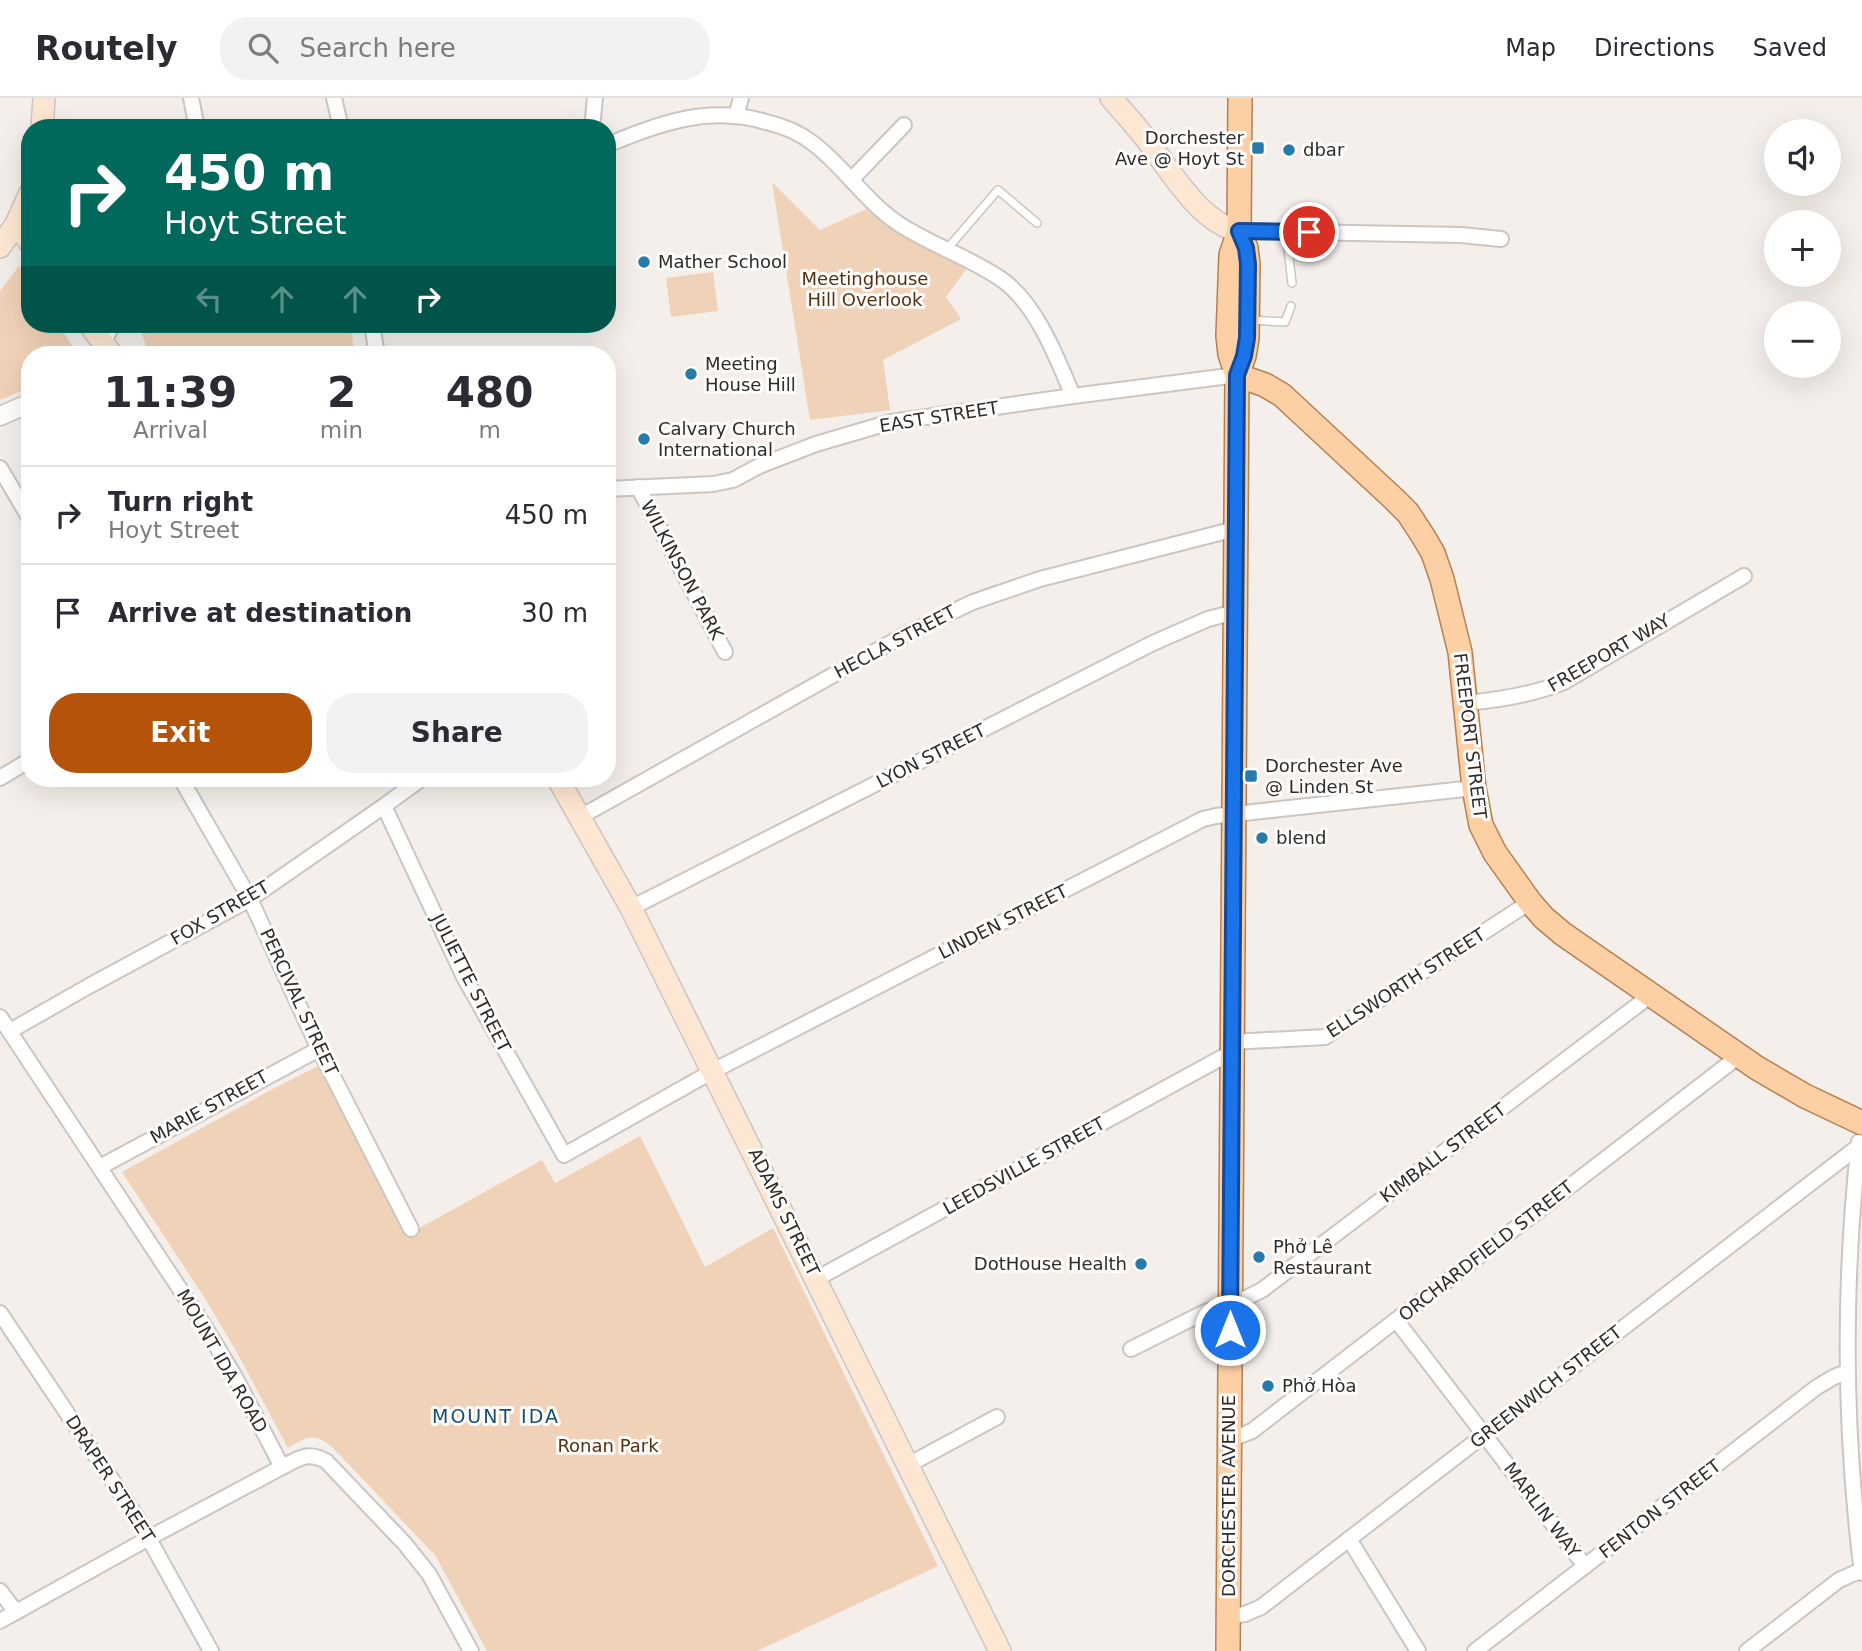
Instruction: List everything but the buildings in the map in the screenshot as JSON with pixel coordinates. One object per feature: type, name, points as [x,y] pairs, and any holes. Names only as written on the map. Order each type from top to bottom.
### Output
[{"type":"main road","points":[[43,119],[44,98]]},
{"type":"main road","points":[[1111,98],[1193,200],[1211,218],[1227,228],[1239,231]]},
{"type":"main road","name":"DORCHESTER AVENUE","points":[[1228,1651],[1237,375],[1228,336],[1231,255],[1239,231],[1240,98]]},
{"type":"main road","points":[[0,247],[21,213]]},
{"type":"main road","points":[[16,224],[21,231]]},
{"type":"main road","name":"DORCHESTER AVENUE","points":[[1237,375],[1244,356],[1248,256],[1239,231]]},
{"type":"main road","name":"FREEPORT STREET","points":[[1237,375],[1265,385],[1288,400],[1394,499],[1419,529],[1436,561],[1460,652],[1478,817],[1490,845],[1530,902],[1563,934],[1739,1056],[1861,1131]]},
{"type":"main road","name":"ADAMS STREET","points":[[563,787],[631,908],[713,1070],[908,1465],[995,1649]]},
{"type":"street","points":[[191,98],[195,119]]},
{"type":"street","points":[[334,98],[339,119]]},
{"type":"street","points":[[593,119],[595,98]]},
{"type":"street","points":[[736,116],[741,98]]},
{"type":"street","points":[[616,141],[650,127],[708,115],[751,117],[788,128],[814,144],[875,206],[897,223],[1003,280],[1022,297],[1052,350],[1073,396]]},
{"type":"street","points":[[851,180],[904,125]]},
{"type":"street","points":[[1239,231],[1461,235],[1501,239]]},
{"type":"street","name":"EAST STREET","points":[[616,488],[713,484],[733,480],[816,444],[891,422],[1237,375]]},
{"type":"street","points":[[0,416],[21,407]]},
{"type":"street","points":[[0,468],[21,504]]},
{"type":"street","name":"WILKINSON PARK","points":[[638,487],[725,652]]},
{"type":"street","name":"HECLA STREET","points":[[580,817],[900,637],[973,602],[1040,579],[1235,529]]},
{"type":"street","name":"FREEPORT WAY","points":[[1466,703],[1509,699],[1540,692],[1564,682],[1744,576]]},
{"type":"street","name":"LYON STREET","points":[[631,908],[1153,643],[1208,619],[1235,612]]},
{"type":"street","points":[[0,778],[21,765]]},
{"type":"street","name":"PERCIVAL STREET","points":[[186,787],[250,899],[319,1049],[411,1229]]},
{"type":"street","name":"FOX STREET","points":[[10,1031],[250,899],[410,787]]},
{"type":"street","name":"LINDEN STREET","points":[[564,1156],[713,1070],[1203,819],[1474,788]]},
{"type":"street","name":"JULIETTE STREET","points":[[384,806],[463,975],[564,1156]]},
{"type":"street","name":"ELLSWORTH STREET","points":[[1232,1047],[1325,1037],[1530,902]]},
{"type":"street","name":"KIMBALL STREET","points":[[1131,1349],[1203,1313],[1262,1290],[1651,995]]},
{"type":"street","name":"MOUNT IDA ROAD","points":[[0,1017],[205,1327],[282,1467]]},
{"type":"street","name":"LEEDSVILLE STREET","points":[[816,1279],[1232,1047]]},
{"type":"street","name":"MARIE STREET","points":[[100,1167],[319,1049]]},
{"type":"street","name":"ORCHARDFIELD STREET","points":[[1229,1440],[1252,1431],[1739,1056]]},
{"type":"street","points":[[1747,1651],[1839,1580],[1862,1572],[1847,1372],[1849,1262],[1861,1131]]},
{"type":"street","name":"GREENWICH STREET","points":[[1228,1617],[1261,1607],[1484,1435],[1861,1131]]},
{"type":"street","name":"DRAPER STREET","points":[[0,1313],[138,1519],[211,1651]]},
{"type":"street","name":"MARLIN WAY","points":[[1396,1320],[1585,1566]]},
{"type":"street","name":"FENTON STREET","points":[[1475,1651],[1817,1387],[1847,1372]]},
{"type":"street","points":[[908,1465],[997,1417]]},
{"type":"street","points":[[0,1621],[282,1467],[304,1456],[316,1456],[326,1461],[405,1544],[429,1574],[471,1651]]},
{"type":"street","points":[[1349,1539],[1419,1651]]},
{"type":"street","points":[[0,1591],[16,1612]]},
{"type":"lane","points":[[946,250],[998,190],[1037,223]]},
{"type":"lane","points":[[1286,232],[1292,283]]},
{"type":"lane","points":[[1247,320],[1286,322],[1291,306]]},
{"type":"green space","name":"Meetinghouse Hill Overlook","points":[[772,182],[820,230],[869,208],[967,268],[946,297],[961,319],[883,360],[890,410],[810,420]]},
{"type":"green space","points":[[19,266],[21,333],[64,333],[72,346],[21,346],[21,391],[0,400],[0,291]]},
{"type":"green space","points":[[713,272],[718,311],[671,317],[666,278]]},
{"type":"green space","points":[[142,333],[352,333],[353,346],[146,346]]},
{"type":"green space","name":"Ronan Park","points":[[320,1065],[407,1235],[542,1160],[555,1183],[640,1136],[705,1267],[773,1228],[938,1566],[757,1651],[487,1651],[435,1555],[333,1448],[321,1440],[311,1438],[288,1448],[206,1300],[122,1172]]},
{"type":"place","name":"Dorchester Ave @ Hoyt St","points":[[1258,148]]},
{"type":"place","name":"dbar","points":[[1289,150]]},
{"type":"place","name":"Mather School","points":[[644,262]]},
{"type":"place","name":"Meeting House Hill","points":[[691,374]]},
{"type":"place","name":"Calvary Church International","points":[[644,439]]},
{"type":"place","name":"Dorchester Ave @ Linden St","points":[[1251,776]]},
{"type":"place","name":"blend","points":[[1262,838]]},
{"type":"place","name":"Phở Lê Restaurant","points":[[1259,1257]]},
{"type":"place","name":"DotHouse Health","points":[[1141,1264]]},
{"type":"place","name":"Phở Hòa","points":[[1268,1386]]},
{"type":"district","name":"MOUNT IDA","points":[[496,1416]]},
{"type":"route","points":[[1230,1330],[1237,375],[1242,365],[1247,338],[1248,264],[1246,248],[1239,231],[1309,232]]}]
